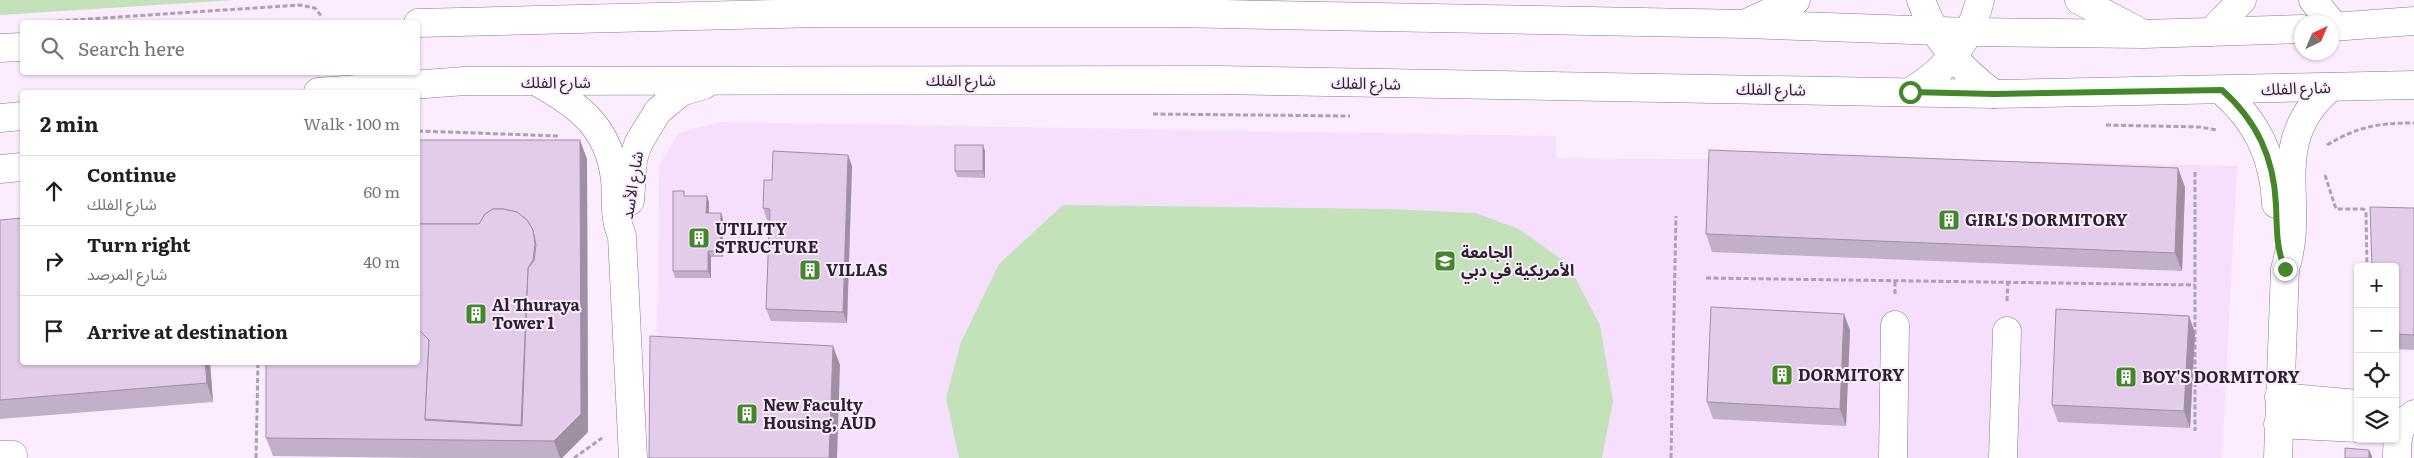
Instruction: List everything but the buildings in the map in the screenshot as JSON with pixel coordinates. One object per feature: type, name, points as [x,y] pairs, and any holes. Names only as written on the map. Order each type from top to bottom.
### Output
[{"type":"street","points":[[1439,17],[1465,0]]},
{"type":"street","points":[[1746,24],[1796,0]]},
{"type":"street","points":[[1921,0],[1935,31],[1953,58],[1994,94]]},
{"type":"street","points":[[1910,92],[1940,71],[1953,58],[1969,32],[1980,0]]},
{"type":"street","points":[[2079,0],[2144,34]]},
{"type":"street","points":[[2211,32],[2242,0]]},
{"type":"street","points":[[2313,0],[2324,15]]},
{"type":"street","points":[[420,22],[817,13],[1172,12],[1746,24],[1969,32],[2144,34],[2294,29]]},
{"type":"street","points":[[2339,27],[2414,22]]},
{"type":"street","points":[[0,48],[20,46]]},
{"type":"street","name":"شارع الفلك","points":[[345,90],[465,81],[1219,80],[1994,94],[2414,85]]},
{"type":"street","name":"شارع الأسد","points":[[629,395],[622,236],[628,216],[630,178],[639,142],[658,111],[681,92],[712,81]]},
{"type":"street","name":"شارع الأسد","points":[[538,82],[572,101],[591,119],[613,166],[615,180],[614,209],[616,223],[622,236]]},
{"type":"street","points":[[2278,458],[2285,269],[2292,239],[2290,179],[2298,131],[2312,106],[2331,87]]},
{"type":"street","points":[[2222,90],[2248,117],[2259,133],[2273,174],[2278,250],[2285,269]]},
{"type":"street","points":[[0,118],[20,116]]},
{"type":"street","points":[[0,169],[20,167]]},
{"type":"street","points":[[1893,458],[1895,324]]},
{"type":"street","points":[[2003,458],[2007,331]]},
{"type":"street","points":[[610,448],[629,395]]},
{"type":"street","points":[[629,395],[633,458]]},
{"type":"street","points":[[2279,397],[2354,404]]},
{"type":"street","points":[[2278,424],[2354,428]]},
{"type":"path","points":[[73,20],[300,5],[315,8],[322,17]]},
{"type":"path","points":[[1150,114],[1358,116]]},
{"type":"path","points":[[2317,151],[2350,131],[2369,125],[2414,123]]},
{"type":"path","points":[[2100,125],[2200,127],[2220,131],[2240,143],[2259,133]]},
{"type":"path","points":[[420,131],[562,136]]},
{"type":"path","points":[[2298,131],[2317,151],[2336,209],[2363,209],[2366,211],[2367,263]]},
{"type":"path","points":[[2195,172],[2195,431]]},
{"type":"path","points":[[1671,458],[1676,216]]},
{"type":"path","points":[[1706,278],[2195,285]]},
{"type":"path","points":[[256,458],[258,365]]},
{"type":"path","points":[[574,458],[610,448]]},
{"type":"shaded area","name":"الجامعة الأمريكية في دبي","points":[[721,122],[1556,136],[1556,158],[2058,162],[2237,166],[2222,458],[656,458],[659,166],[678,133]]},
{"type":"green space","points":[[0,0],[235,0],[0,15]]},
{"type":"green space","points":[[1063,205],[1392,209],[1475,213],[1519,229],[1568,264],[1600,325],[1613,401],[1602,458],[959,458],[946,398],[961,342],[999,264]]},
{"type":"place","name":"GIRL'S DORMITORY","points":[[1949,220]]},
{"type":"place","name":"UTILITY STRUCTURE","points":[[699,238]]},
{"type":"place","name":"الجامعة الأمريكية في دبي","points":[[1445,261]]},
{"type":"place","name":"VILLAS","points":[[810,270]]},
{"type":"place","name":"Al Thuraya Tower 1","points":[[476,314]]},
{"type":"place","name":"DORMITORY","points":[[1782,375]]},
{"type":"place","name":"BOY'S DORMITORY","points":[[2126,377]]},
{"type":"place","name":"New Faculty Housing, AUD","points":[[747,414]]},
{"type":"route","points":[[1910,92],[1994,94],[2222,90],[2236,102],[2248,117],[2259,133],[2268,152],[2273,174],[2278,250],[2285,269]]}]
